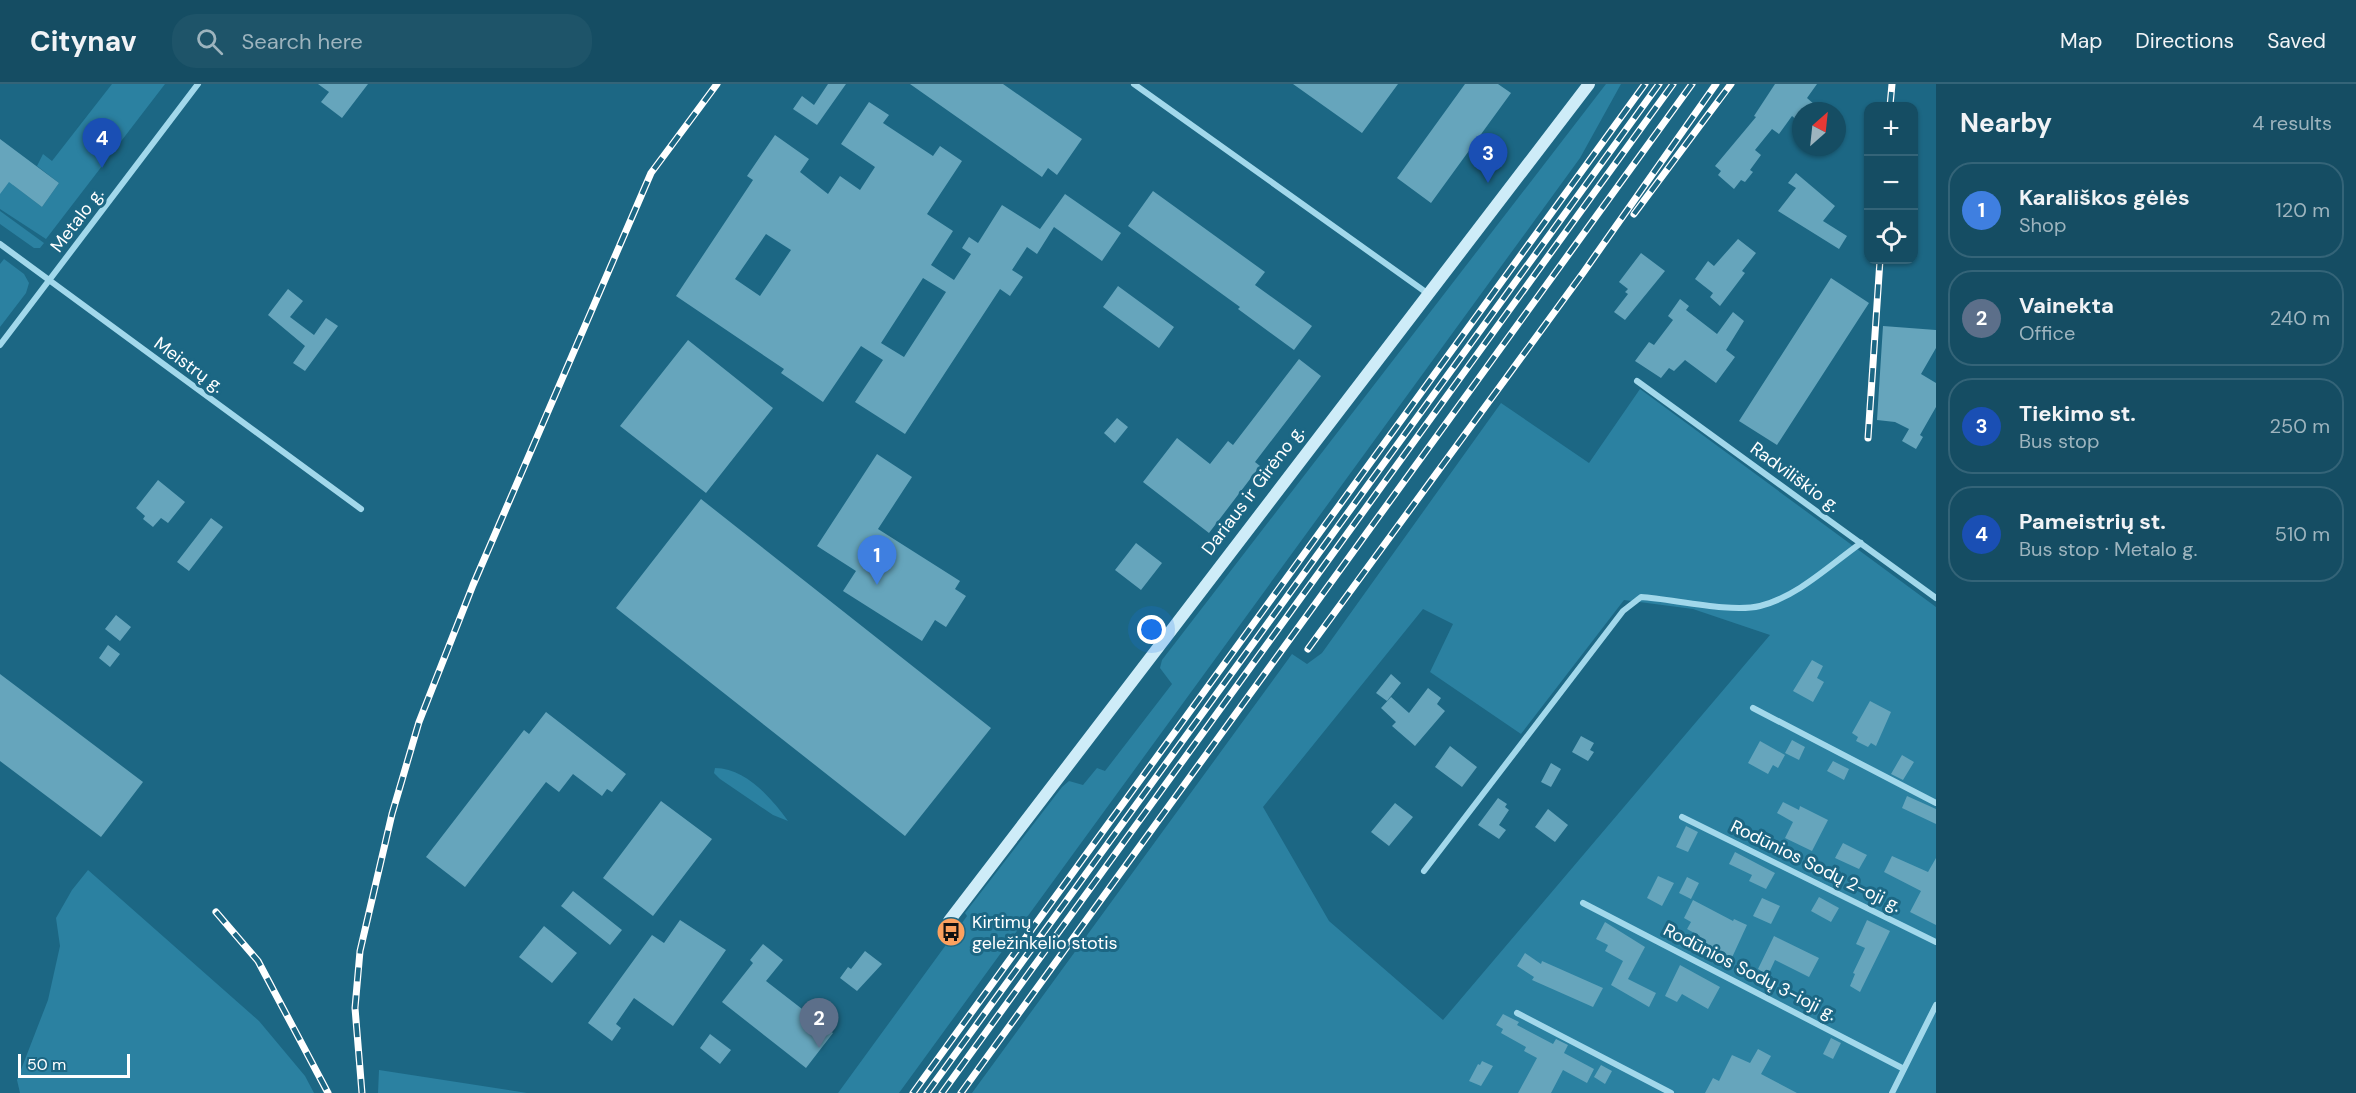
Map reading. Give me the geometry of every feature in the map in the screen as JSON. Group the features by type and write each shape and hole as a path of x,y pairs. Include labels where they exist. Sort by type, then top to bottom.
{"street":[{"name":"Metalo g.","path":"0,345 198,84"},
{"path":"1134,84 1427,293"},
{"name":"Dariaus ir Girėno g.","path":"949,921 1589,84"},
{"name":"Meistrų g.","path":"0,244 361,509"},
{"name":"Radviliškio g.","path":"1637,381 1936,598"},
{"path":"1424,871 1623,611 1641,597 1724,607 1759,606 1805,584 1861,543"},
{"path":"1753,708 1936,803"},
{"name":"Rodūnios Sodų 2-oji g.","path":"1682,817 1936,942"},
{"name":"Rodūnios Sodų 3-ioji g.","path":"1583,903 1904,1069"},
{"path":"1892,1093 1936,1005"},
{"path":"1517,1013 1671,1093"}],"shaded area":[{"path":"112,84 165,84 46,239 0,209 0,191 10,180 14,183 13,185 42,207 59,183 37,166 43,154 52,161"},
{"path":"1606,84 1621,84 1580,158 899,1093 838,1093 967,916 965,913 1062,787 1069,781 1083,785 1097,768 1105,771 1172,684 1160,668 1162,660"},
{"path":"0,211 44,243 40,248 34,248 0,224"},
{"path":"4,259 24,274 29,283 26,293 0,327 0,264"},
{"path":"1640,389 1936,607 1936,1093 972,1093 1292,654 1307,664 1322,653 1501,403 1589,463","holes":["1624,600 1693,609 1770,635 1443,1020 1329,921 1263,807 1423,609 1453,624 1430,672 1521,734"]},
{"path":"715,768 737,773 757,786 788,821 773,815 720,779 714,773"},
{"path":"88,870 259,1021 305,1076 314,1093 20,1093 17,1080 48,1000 60,946 56,918 72,890"},
{"path":"379,1070 527,1093 378,1093"}],"building":[{"path":"318,84 368,84 342,118 321,102 329,92"},
{"path":"828,84 846,84 817,125 793,109 802,96 814,105"},
{"path":"910,84 1003,84 1082,139 1057,175 1048,168 1042,177"},
{"path":"1293,84 1398,84 1362,133"},
{"path":"1465,84 1498,84 1511,93 1431,203 1397,178"},
{"path":"1775,84 1817,84 1807,98 1812,102 1792,102 1792,116 1779,134 1772,129 1755,150 1761,155 1750,170 1753,172 1745,182 1741,180 1734,189 1718,175 1721,171 1715,166 1756,117 1754,116"},
{"path":"869,102 889,115 883,123 933,156 940,146 962,161 927,214 953,231 931,265 954,280 971,254 962,248 969,237 978,243 1002,205 1040,229 1065,194 1121,233 1102,261 1054,227 1037,254 1027,247 1012,270 1023,277 1010,296 1000,289 905,434 855,402 883,360 861,346 823,402 781,373 784,369 676,296 753,180 747,176 775,135 809,159 800,172 828,194 840,176 860,190 875,167 841,144","holes":["766,234 791,250 760,296 735,279","923,278 946,292 904,357 881,343"]},
{"path":"0,139 59,183 42,207 9,182 0,194"},
{"path":"1796,173 1835,206 1823,221 1847,236 1839,249 1778,211 1796,188 1788,183"},
{"path":"1153,191 1265,272 1255,285 1312,326 1294,350 1238,309 1240,307 1128,226"},
{"path":"1738,239 1756,253 1742,271 1745,273 1720,306 1710,297 1713,293 1695,279 1708,261 1714,266"},
{"path":"1641,253 1665,271 1625,320 1614,312 1628,294 1625,292 1628,289 1619,282"},
{"path":"1831,278 1869,303 1777,445 1739,421"},
{"path":"1118,286 1174,327 1159,348 1103,307"},
{"path":"288,289 303,301 290,317 314,335 326,318 338,326 305,371 293,363 305,346 268,315"},
{"path":"1680,299 1689,306 1686,310 1717,334 1733,312 1744,321 1726,350 1735,357 1716,383 1685,360 1674,371 1669,368 1661,378 1635,361 1649,342 1654,345 1673,320 1668,316"},
{"path":"1883,326 1936,330 1936,348 1921,374 1936,383 1936,407 1920,435 1923,437 1916,449 1902,441 1909,429 1895,422 1877,420"},
{"path":"688,340 773,408 706,493 620,426"},
{"path":"1299,359 1321,376 1255,462 1260,466 1209,533 1143,482 1177,438 1210,464 1228,441 1233,445"},
{"path":"1117,418 1128,427 1115,443 1104,433"},
{"path":"877,454 912,477 878,529 960,581 955,589 966,596 946,627 935,620 922,641 843,591 856,571 817,546"},
{"path":"158,480 185,502 168,523 161,518 153,527 143,519 145,516 136,508"},
{"path":"701,499 991,728 905,836 616,608"},
{"path":"211,518 223,527 189,571 177,562"},
{"path":"1136,543 1162,563 1141,590 1115,570"},
{"path":"116,615 131,627 120,641 105,629"},
{"path":"108,645 120,654 110,667 99,658"},
{"path":"1812,660 1823,666 1817,678 1824,682 1813,702 1793,691"},
{"path":"0,674 143,782 101,837 0,761"},
{"path":"1391,674 1401,683 1387,701 1376,693"},
{"path":"1428,688 1441,698 1437,704 1445,711 1415,746 1392,726 1396,722 1381,708 1391,697 1409,713"},
{"path":"1870,701 1891,712 1876,746 1871,743 1868,747 1856,741 1858,737 1852,733"},
{"path":"546,712 626,774 612,792 607,789 602,796 573,774 559,792 546,782 465,887 426,857 524,730 529,734"},
{"path":"1581,736 1594,743 1590,750 1594,752 1588,761 1572,752"},
{"path":"1792,740 1805,747 1799,760 1785,753"},
{"path":"1760,741 1785,755 1778,768 1773,765 1768,774 1748,763"},
{"path":"1450,746 1477,767 1462,787 1435,767"},
{"path":"1902,755 1914,762 1903,780 1891,774"},
{"path":"1833,761 1849,769 1844,780 1827,771"},
{"path":"1551,763 1561,769 1551,787 1541,782"},
{"path":"1907,796 1936,809 1936,824 1902,808"},
{"path":"1498,798 1507,804 1505,807 1509,810 1499,825 1506,830 1499,839 1478,825"},
{"path":"661,801 712,839 653,916 603,878"},
{"path":"1783,802 1799,810 1800,806 1828,820 1812,851 1785,838 1793,822 1777,813"},
{"path":"1395,803 1413,817 1389,846 1371,832"},
{"path":"1548,809 1568,825 1555,842 1535,827"},
{"path":"1686,826 1698,832 1688,852 1676,847"},
{"path":"1843,843 1867,855 1859,869 1835,858"},
{"path":"1735,852 1775,873 1766,889 1749,881 1752,875 1729,864"},
{"path":"1892,856 1928,872 1936,858 1936,925 1910,912 1921,891 1884,872"},
{"path":"1658,876 1674,883 1662,906 1647,898"},
{"path":"1687,877 1699,883 1691,899 1679,893"},
{"path":"573,891 622,930 610,945 561,906"},
{"path":"1819,897 1839,908 1831,922 1811,911"},
{"path":"1762,898 1780,906 1771,924 1753,916"},
{"path":"1693,900 1733,921 1734,919 1747,925 1729,964 1693,948 1700,936 1687,929 1691,922 1684,918"},
{"path":"680,920 726,950 673,1026 634,998 616,1024 621,1028 612,1041 588,1023 652,935 664,943"},
{"path":"1867,920 1890,931 1860,992 1850,986 1855,974 1853,973 1865,948 1856,944"},
{"path":"1605,922 1645,947 1628,979 1656,993 1649,1007 1611,985 1623,961 1605,951 1608,945 1596,939"},
{"path":"544,926 577,953 552,983 519,957"},
{"path":"1774,936 1819,958 1809,977 1775,960 1768,975 1758,969"},
{"path":"763,944 783,960 766,981 833,1033 806,1068 722,1002 753,963 750,960"},
{"path":"865,951 882,964 857,991 840,978 848,967 851,969"},
{"path":"1525,953 1541,964 1542,961 1603,988 1593,1007 1532,980 1534,977 1517,966"},
{"path":"1680,965 1720,987 1708,1009 1682,994 1677,1002 1665,996"},
{"path":"1503,1014 1519,1022 1517,1025 1553,1044 1556,1039 1568,1045 1564,1053 1594,1069 1587,1083 1563,1070 1551,1093 1518,1093 1537,1058 1524,1051 1526,1047 1501,1033 1503,1029 1496,1025"},
{"path":"710,1034 731,1050 720,1064 700,1048"},
{"path":"1831,1038 1841,1043 1833,1059 1823,1054"},
{"path":"1758,1049 1771,1056 1761,1074 1797,1093 1705,1093 1713,1078 1719,1081 1732,1055 1750,1063"},
{"path":"1482,1061 1493,1066 1481,1086 1469,1081"},
{"path":"1601,1065 1612,1071 1605,1084 1594,1077"}],"railway":[{"path":"362,1093 355,1008 360,951 392,814 419,722 473,585 651,173 717,84"},
{"path":"913,1093 1645,84"},
{"path":"927,1093 1659,84"},
{"path":"942,1093 1673,84"},
{"path":"961,1093 1692,84"},
{"path":"1308,649 1583,273 1716,84"},
{"path":"1634,214 1731,84"},
{"path":"1890,102 1892,84"},
{"path":"1868,438 1880,264"},
{"path":"216,912 258,961 328,1093"}],"place":[{"name":"Pameistrių st.","path":"102,168"},
{"name":"Tiekimo st.","path":"1488,183"},
{"name":"Karališkos gėlės","path":"877,585"},
{"name":"Kirtimų geležinkelio stotis","path":"951,932"},
{"name":"Vainekta","path":"819,1048"}]}
